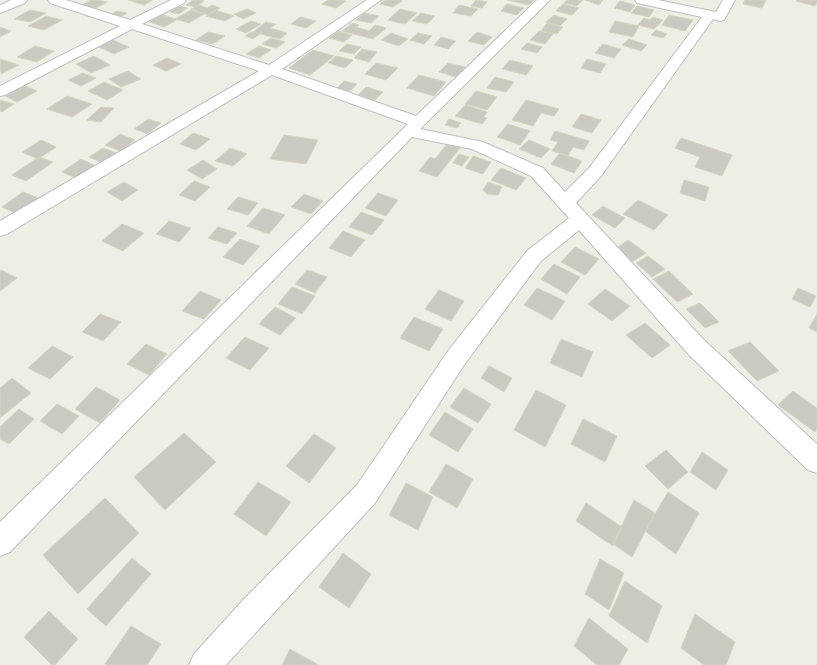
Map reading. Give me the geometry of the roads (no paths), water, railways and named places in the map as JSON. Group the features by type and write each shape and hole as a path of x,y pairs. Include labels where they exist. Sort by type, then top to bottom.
{"street":[{"path":"0,9 21,0"},
{"path":"54,0 271,70 413,127 477,145 537,172 697,348 817,461"},
{"path":"0,92 180,0"},
{"path":"0,229 271,70 375,0"},
{"path":"0,542 413,127 544,0"},
{"path":"641,0 720,17 729,0"},
{"path":"205,665 255,610 366,494 456,358 529,262 573,211 595,172 710,15"}]}
